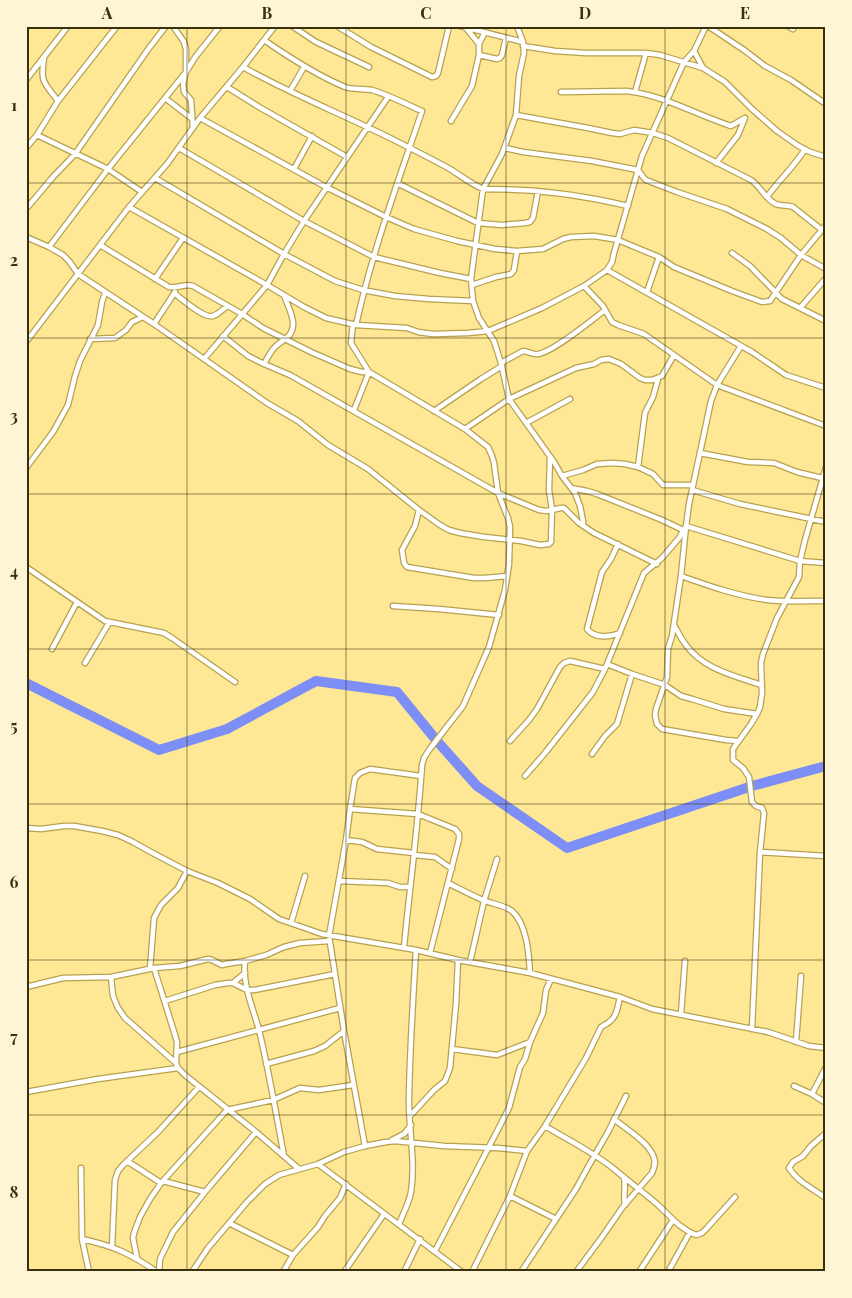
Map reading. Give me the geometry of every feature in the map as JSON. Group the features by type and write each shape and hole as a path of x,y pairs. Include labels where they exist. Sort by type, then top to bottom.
{"street":[{"path":"26,80 68,26"},
{"path":"26,148 37,135 58,100 117,26"},
{"path":"26,209 75,154 166,26"},
{"path":"173,26 186,48 186,72 183,88 191,100 193,128"},
{"path":"49,247 220,26"},
{"path":"26,342 129,207 155,178 200,118 275,26"},
{"path":"292,26 316,42 368,68"},
{"path":"337,26 371,47 432,76 436,76 438,73 449,26"},
{"path":"518,26 524,53 519,76 516,116 505,148 484,189 471,279 473,301 480,318 494,341 502,365 509,400 574,493 580,506 583,525"},
{"path":"129,207 315,314 354,325 398,327 433,334 468,334 488,331 542,308 584,286 607,270 612,262 642,156 684,62 694,51 707,26 765,66 791,80 826,104"},
{"path":"463,27 555,51 646,53 660,55 703,68 725,82 777,131 805,149 826,157"},
{"path":"463,27 479,44"},
{"path":"451,120 472,86 479,55 479,44 485,32"},
{"path":"479,55 500,58 506,38"},
{"path":"264,40 319,75 348,88 371,90 422,112 363,290 354,325 352,343 369,372 465,429 488,448 494,463 498,494 510,528 508,576 490,647 463,706 424,758 422,765 404,947"},
{"path":"694,51 703,68"},
{"path":"635,92 646,53"},
{"path":"44,57 41,73 42,79 58,100"},
{"path":"290,91 304,66"},
{"path":"243,67 263,79 326,109 367,126 484,189 538,191 588,197 628,206"},
{"path":"227,86 259,107 347,157"},
{"path":"561,92 635,92 731,126 745,118"},
{"path":"204,359 267,285 304,221 388,97"},
{"path":"165,98 191,118"},
{"path":"716,163 738,135 745,118 752,109"},
{"path":"516,116 612,133 620,134 634,130 668,138 751,180 776,205 790,205 822,230"},
{"path":"200,118 326,187 386,217 422,231 457,241 495,249 517,251 543,250 563,239 571,237 594,236 618,240 659,256 674,267 754,300 770,301 802,255 826,225"},
{"path":"37,135 108,170 142,192"},
{"path":"294,169 312,136"},
{"path":"179,148 304,221 374,256 471,279"},
{"path":"505,148 638,170 646,180 727,209 767,229 802,255 826,269"},
{"path":"767,197 805,149"},
{"path":"155,178 284,254 335,281 363,290 403,297 473,301"},
{"path":"398,183 478,223 502,225 530,222 533,218 538,191"},
{"path":"26,237 49,247 69,261 78,274 154,324 266,403 298,421 328,445 368,469 419,510 449,530 540,545 549,544 551,542 552,510 549,490 550,458"},
{"path":"155,279 183,238"},
{"path":"100,245 169,287 174,288 188,284 193,286 286,340 350,369 369,372"},
{"path":"472,285 496,276 512,274 517,251"},
{"path":"732,253 750,266 782,299 826,321"},
{"path":"647,292 659,256"},
{"path":"607,270 741,346 786,375 826,388"},
{"path":"800,308 826,278"},
{"path":"584,286 605,310 612,322 644,334 717,385 826,426"},
{"path":"154,324 179,287"},
{"path":"26,468 52,432 68,405 80,361 98,326 105,293"},
{"path":"174,293 208,316 215,315 227,306"},
{"path":"264,364 273,349 286,340 291,330 293,322 284,295"},
{"path":"132,322 133,310"},
{"path":"434,411 523,351 532,354 543,353 567,339 605,310"},
{"path":"90,339 115,338 126,330 132,322 143,317"},
{"path":"26,334 36,330"},
{"path":"223,336 248,356 290,375 354,410 498,494 539,510 547,511 564,508 594,533 657,564"},
{"path":"738,741 662,728 656,720 656,709 665,685 668,649 674,625 681,576 685,528 711,401 717,385 741,346"},
{"path":"465,429 509,400 576,368 594,364 604,359 613,360 645,380 658,379 666,371 674,355"},
{"path":"354,410 369,372"},
{"path":"638,467 646,413 658,379"},
{"path":"526,424 570,399"},
{"path":"700,453 748,462 774,463 797,472 824,479"},
{"path":"562,476 603,463 625,464 638,467 653,474 663,485 692,487 740,504 826,522"},
{"path":"752,1029 760,852 764,816 762,808 752,802 749,777 743,768 733,760 733,750 757,714 761,702 761,662 763,654 789,593 799,577 800,561 810,519 824,479 826,467"},
{"path":"571,488 598,494 685,528 800,561 826,563"},
{"path":"419,510 415,526 402,550 407,567 474,578 508,576"},
{"path":"525,776 546,753 594,692 644,574 649,568 657,564 685,528"},
{"path":"618,544 602,572 588,629 590,632 600,636 612,636 620,632"},
{"path":"26,567 109,623 164,633 235,682"},
{"path":"681,576 751,597 786,601 826,601"},
{"path":"52,649 77,602"},
{"path":"393,606 499,615"},
{"path":"86,663 109,623"},
{"path":"674,625 687,646 701,660 716,668 762,685"},
{"path":"510,741 537,709 560,667 570,661 606,667 632,674 665,685 682,696 710,705 757,714"},
{"path":"592,754 605,736 617,724 632,674"},
{"path":"726,740 733,750"},
{"path":"365,1146 329,938 355,778 360,773 370,770 421,776"},
{"path":"350,809 418,814 458,831 459,839 430,953"},
{"path":"26,828 41,830 74,826 102,830 118,835 188,871 250,899 280,919 329,938 404,947 458,960 530,973 620,997 652,1009 768,1032 809,1046 826,1048"},
{"path":"346,840 362,842 377,850 435,857 452,869"},
{"path":"760,852 826,856"},
{"path":"470,962 484,901 497,859"},
{"path":"177,1065 175,1034 152,968 154,918 161,905 178,888 188,871"},
{"path":"291,923 305,876"},
{"path":"339,880 388,883 400,887 410,887"},
{"path":"448,883 484,901 510,910 517,918 528,946 530,973"},
{"path":"26,987 63,978 111,977 152,968 180,966 208,959 222,965 266,955 284,947 329,938"},
{"path":"399,1224 411,1193 412,1178 409,1099 410,1030 416,950"},
{"path":"410,1116 445,1081 450,1068 458,960"},
{"path":"245,961 247,990 259,1030 284,1156"},
{"path":"681,1014 685,961"},
{"path":"165,1001 216,985 233,983 245,973"},
{"path":"233,983 247,990 260,989 335,974"},
{"path":"796,1042 802,976"},
{"path":"111,977 113,996 125,1018 199,1087 299,1169"},
{"path":"435,1251 512,1101 516,1077 543,1013 546,990 551,979"},
{"path":"472,1272 510,1196 527,1151 545,1126 586,1058 602,1027 613,1018 620,997"},
{"path":"177,1052 340,1008"},
{"path":"266,1064 314,1051 325,1046 344,1031"},
{"path":"452,1048 497,1055 530,1042"},
{"path":"26,1092 177,1065"},
{"path":"812,1094 826,1067"},
{"path":"137,1258 133,1238 134,1233 150,1199 162,1182 227,1110 273,1100 300,1088 319,1090 353,1085"},
{"path":"794,1086 826,1103"},
{"path":"112,1247 115,1180 118,1170 158,1132 199,1087"},
{"path":"521,1272 576,1190 626,1096"},
{"path":"576,1272 625,1205 652,1173 655,1162 649,1147 614,1119"},
{"path":"192,1272 203,1254 265,1184 279,1175 318,1164 337,1154 398,1138 404,1134 411,1124"},
{"path":"545,1126 613,1168 673,1220 696,1235 702,1233 735,1197"},
{"path":"82,1239 112,1247 137,1258 158,1272 160,1259 173,1232 256,1132"},
{"path":"825,1197 802,1182 789,1168 793,1162 803,1156 826,1133"},
{"path":"386,1142 527,1151"},
{"path":"127,1161 162,1182 205,1192"},
{"path":"318,1164 462,1272"},
{"path":"81,1168 82,1239 89,1272"},
{"path":"624,1178 625,1205"},
{"path":"283,1272 294,1255 340,1198 346,1184"},
{"path":"510,1196 556,1219"},
{"path":"344,1272 384,1214"},
{"path":"639,1272 673,1220"},
{"path":"229,1223 294,1255"},
{"path":"668,1272 690,1232"},
{"path":"404,1272 420,1239"}],"waterway":[{"path":"26,683 159,750 227,729 316,681 397,692 477,786 567,848 752,786 826,766"}]}
